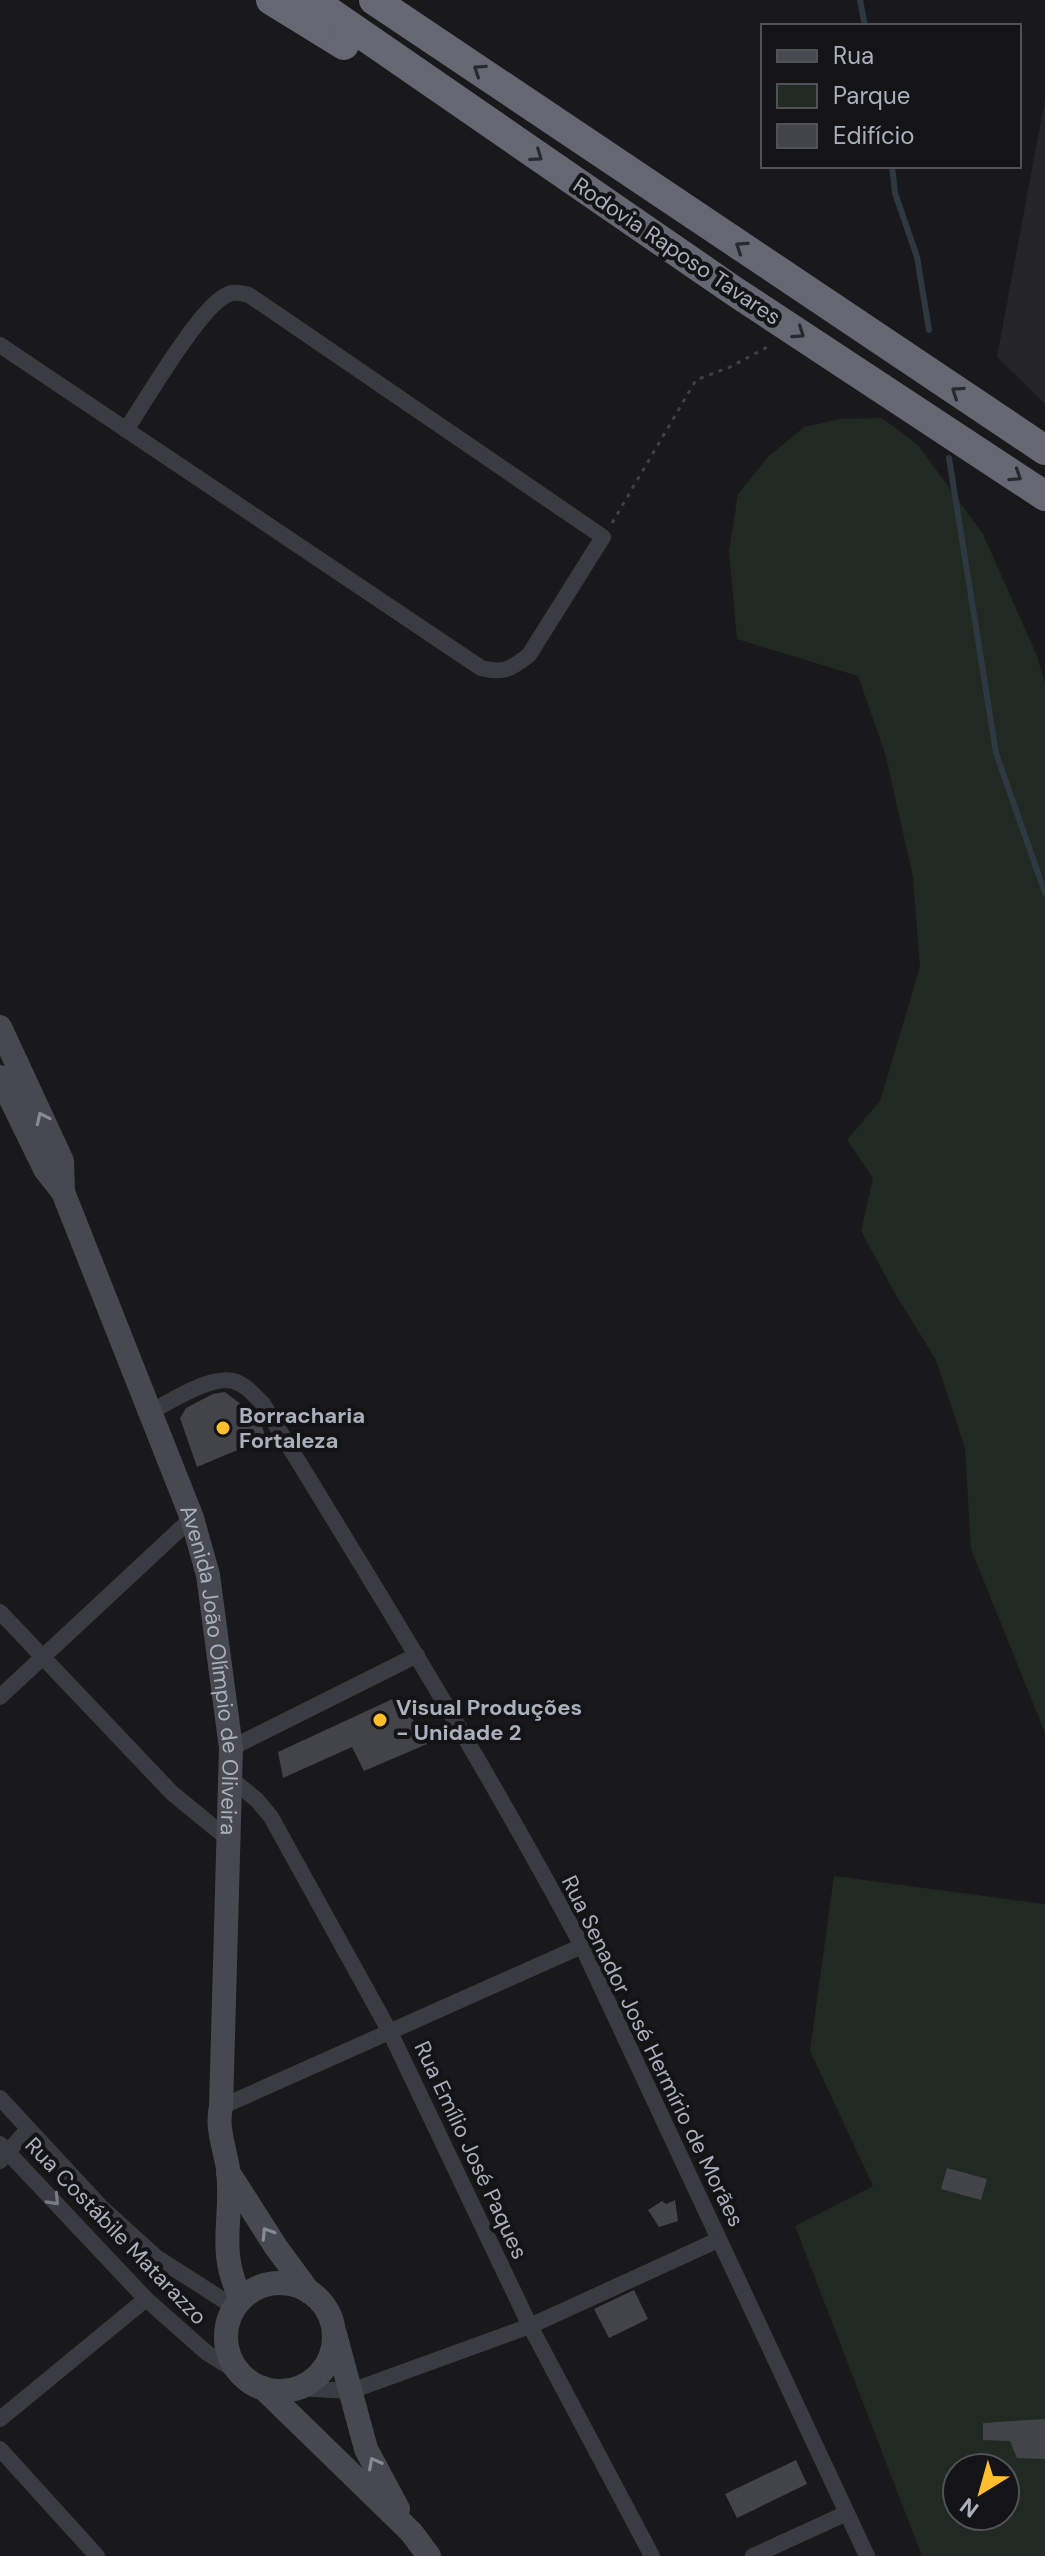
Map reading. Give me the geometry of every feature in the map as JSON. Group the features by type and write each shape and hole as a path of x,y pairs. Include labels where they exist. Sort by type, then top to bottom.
{"highway":[{"path":"271,0 374,63 504,133"},
{"name":"Rodovia Raposo Tavares","path":"312,0 810,341 1045,496"},
{"name":"Rodovia Raposo Tavares","path":"374,0 1045,450"}],"main road":[{"name":"Avenida João Olímpio de Oliveira","path":"0,1027 62,1161 63,1192"},
{"name":"Avenida João Olímpio de Oliveira","path":"0,1077 45,1169 63,1192 192,1518 208,1575 231,1748 219,2116 228,2172 226,2257 238,2303"},
{"name":"Avenida João Olímpio de Oliveira","path":"228,2172 309,2292"},
{"path":"411,2532 263,2388 241,2374 232,2362 227,2348 226,2327 238,2303 256,2288 273,2283 292,2284 309,2292 328,2313 366,2449 411,2532 429,2556"},
{"path":"263,2388 281,2391 297,2388 315,2378 327,2363 333,2345 333,2327"}],"street":[{"path":"0,345 126,430 481,668 499,672 515,667 529,655 603,537 249,295 237,292 213,304 196,324 126,430"},
{"name":"Rua Senador José Hermírio de Morães","path":"150,1412 212,1381 232,1380 247,1388 263,1404 417,1655 541,1868 582,1946 867,2556"},
{"path":"0,1697 192,1518"},
{"path":"0,1612 172,1793 227,1838"},
{"path":"231,1748 417,1655"},
{"name":"Rua Emílio José Paques","path":"230,1778 257,1800 271,1817 390,2032 530,2326 652,2556"},
{"path":"221,2107 582,1946"},
{"name":"Rua Costábile Matarazzo","path":"0,2098 101,2207 156,2257 238,2303"},
{"path":"2,2152 28,2129"},
{"name":"Rua Costábile Matarazzo","path":"2,2152 146,2299 207,2353 241,2374"},
{"path":"297,2388 351,2391 530,2326 718,2240"},
{"path":"0,2419 146,2299"},
{"path":"0,2449 97,2556"},
{"path":"753,2556 847,2513"}],"path":[{"path":"603,537 696,380 730,367 779,341 810,341"}],"shaded area":[{"path":"1045,99 1045,404 997,357"}],"green space":[{"path":"882,418 918,445 983,534 1037,656 1045,683 1045,1733 971,1549 965,1448 936,1360 861,1231 873,1178 847,1140 880,1101 920,967 913,877 885,753 858,676 737,639 729,551 738,494 768,457 804,427 839,419"},
{"path":"834,1876 1045,1904 1045,2556 922,2556 795,2226 873,2186 810,2051"}],"building":[{"name":"Borracharia Fortaleza","path":"225,1392 259,1418 266,1438 197,1467 180,1418 186,1408 213,1394"},
{"name":"Visual Produções - Unidade 2","path":"399,1696 427,1744 364,1771 352,1747 283,1778 278,1752"},
{"path":"947,2168 987,2179 981,2200 941,2189"},
{"path":"675,2200 678,2221 659,2227 648,2210 662,2201 666,2204"},
{"path":"634,2290 648,2319 609,2338 594,2309"},
{"path":"1045,2419 1045,2459 1021,2458 1021,2452 1015,2452 1010,2441 983,2440 983,2423"},
{"path":"796,2460 807,2484 737,2518 725,2494"}],"waterway":[{"path":"860,0 865,24"},
{"path":"892,168 895,193 917,257 929,330"},
{"path":"949,458 996,753 1045,893"}],"place":[{"name":"Borracharia Fortaleza","path":"223,1428"},
{"name":"Visual Produções - Unidade 2","path":"380,1720"}]}
